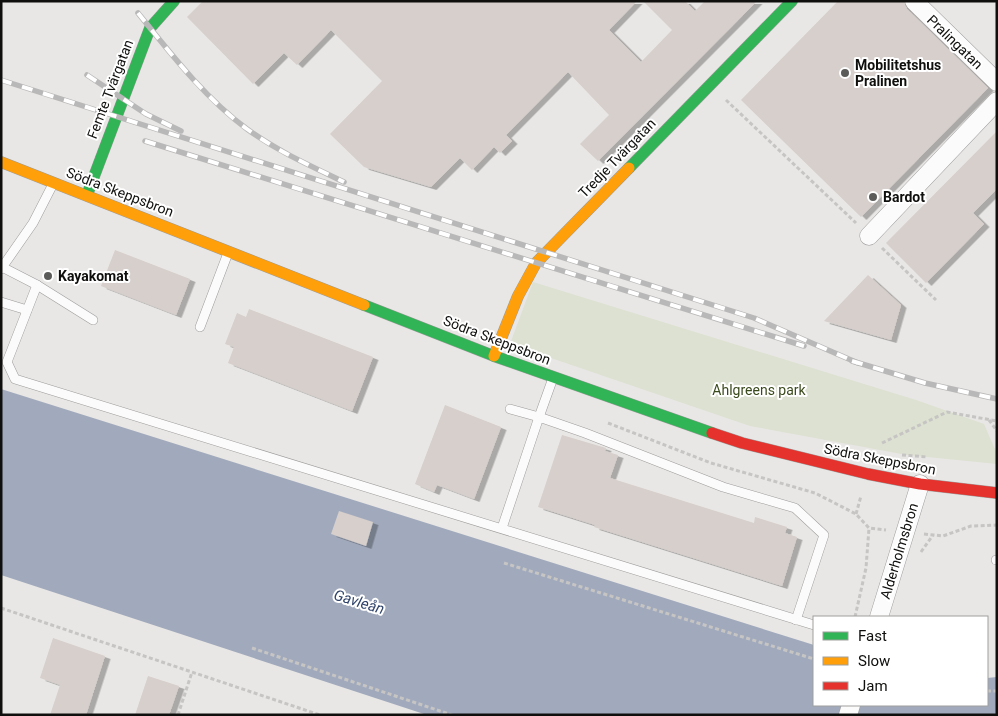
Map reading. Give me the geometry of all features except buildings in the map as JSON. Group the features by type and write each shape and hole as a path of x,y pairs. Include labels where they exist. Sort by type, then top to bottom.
{"street":[{"name":"Femte Tvärgatan","path":"87,195 150,28 174,1"},
{"name":"Tredje Tvärgatan","path":"494,356 518,296 536,263 792,1"},
{"name":"Pralingatan","path":"914,1 997,82"},
{"path":"869,236 997,101"},
{"name":"Södra Skeppsbron","path":"1,162 494,356 742,443 868,474 920,484 997,493"},
{"name":"Alderholmsbron","path":"878,616 920,484"}],"lane":[{"path":"53,182 33,223 2,268 38,285 93,320"},
{"path":"200,327 228,251"},
{"path":"38,285 7,362 15,379 813,625"},
{"path":"1,302 27,310"},
{"path":"502,528 553,377"},
{"path":"510,409 585,433 723,487 795,508 824,534 796,620"}],"path":[{"path":"710,84 936,300"},
{"path":"882,444 947,412 997,421"},
{"path":"988,419 997,431"},
{"path":"815,493 856,514 869,528 943,536 971,526 997,525"},
{"path":"855,616 866,568 869,528"},
{"path":"504,563 813,659"},
{"path":"1,608 320,715"},
{"path":"252,648 452,715"},
{"path":"178,715 192,672"}],"green space":[{"name":"Ahlgreens park","path":"533,282 916,400 984,424 997,454 997,464 907,455 750,426 510,344"}],"water":[{"name":"Gavleån","path":"1,389 813,645 813,706 988,706 988,678 997,677 997,715 427,715 1,575"}],"railway":[{"path":"138,13 189,75 232,117 247,129 294,158 344,182"},
{"path":"87,75 146,114 181,131"},
{"path":"1,80 754,318 858,363"},
{"path":"145,141 804,346"},
{"path":"852,361 925,383 997,399"}],"traffic: fast":[{"path":"87,195 150,28 174,1"},
{"path":"629,168 792,1"},
{"path":"364,305 494,356 712,433"}],"traffic: slow":[{"path":"1,162 364,305"},
{"path":"494,356 518,296 536,263 629,168"}],"traffic: jam":[{"path":"712,433 742,443 868,474 920,484 997,493"}],"place":[{"name":"Mobilitetshus Pralinen","path":"845,73"},
{"name":"Bardot","path":"873,197"},
{"name":"Kayakomat","path":"48,276"}]}
